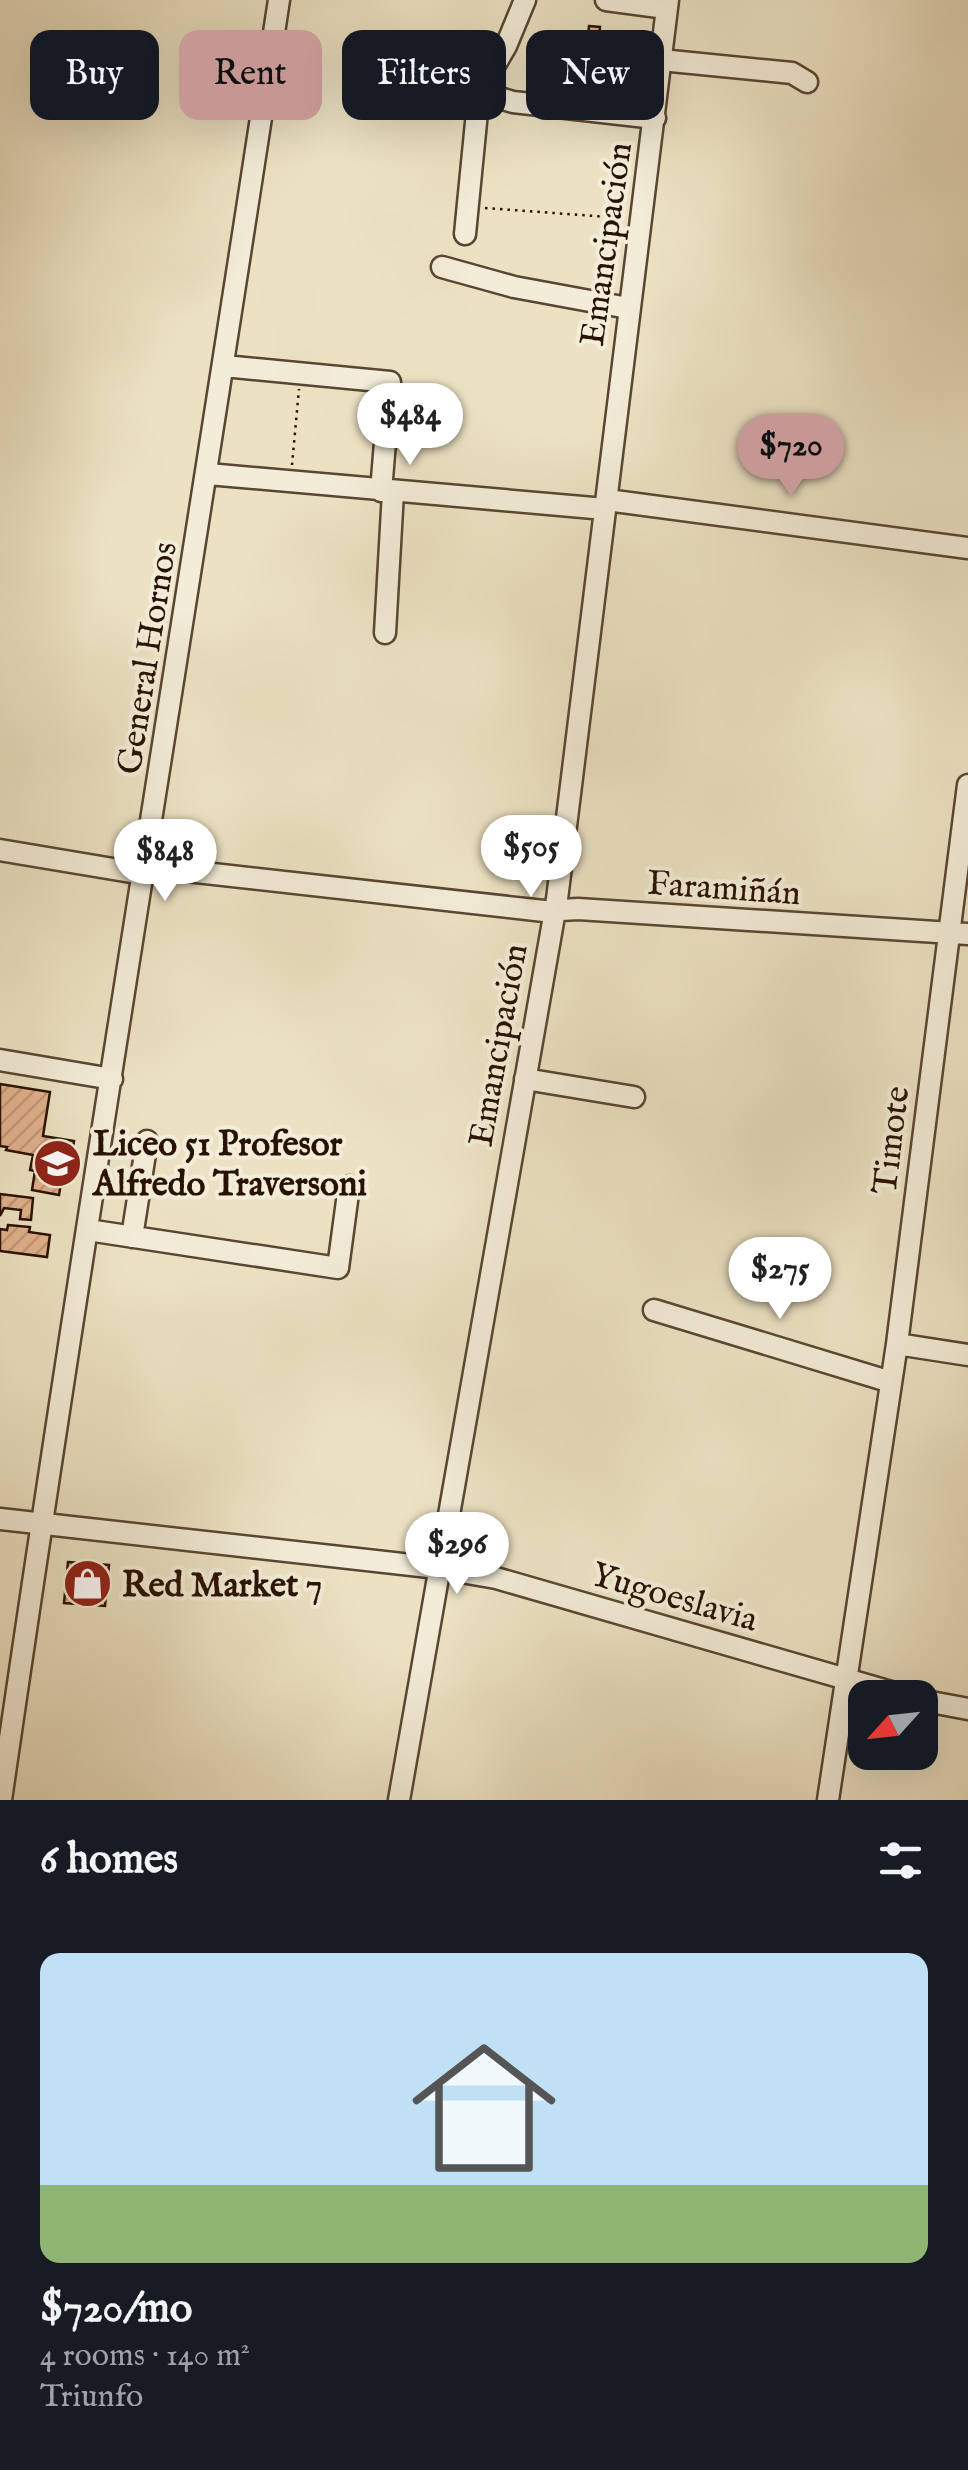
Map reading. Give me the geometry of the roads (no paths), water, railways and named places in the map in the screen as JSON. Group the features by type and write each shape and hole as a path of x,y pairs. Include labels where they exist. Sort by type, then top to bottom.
{"street":[{"name":"General Hornos","path":"1,1800 279,0"},
{"path":"506,46 525,0"},
{"path":"606,0 667,4"},
{"name":"Emancipación","path":"664,32 667,4"},
{"path":"664,60 792,73 807,82"},
{"path":"465,234 477,120"},
{"name":"Emancipación","path":"400,1800 554,910 655,120"},
{"path":"442,267 514,287 628,308"},
{"path":"224,366 390,382 385,633"},
{"path":"208,474 387,491 606,505 968,548"},
{"name":"Timote","path":"828,1800 958,932 968,785"},
{"name":"Faramiñán","path":"0,850 131,872 160,868 554,910 958,932"},
{"path":"0,1060 112,1079"},
{"path":"524,1079 634,1097"},
{"path":"132,1237 147,1141"},
{"path":"88,1230 338,1268 350,1186"},
{"path":"654,1310 892,1382"},
{"path":"897,1344 968,1355"},
{"name":"Yugoeslavia","path":"0,1518 496,1578 850,1680"},
{"path":"938,1704 968,1710"}],"place":[{"name":"Liceo 51 Profesor Alfredo Traversoni","path":"58,1163"},
{"name":"Red Market 7","path":"87,1584"}]}
